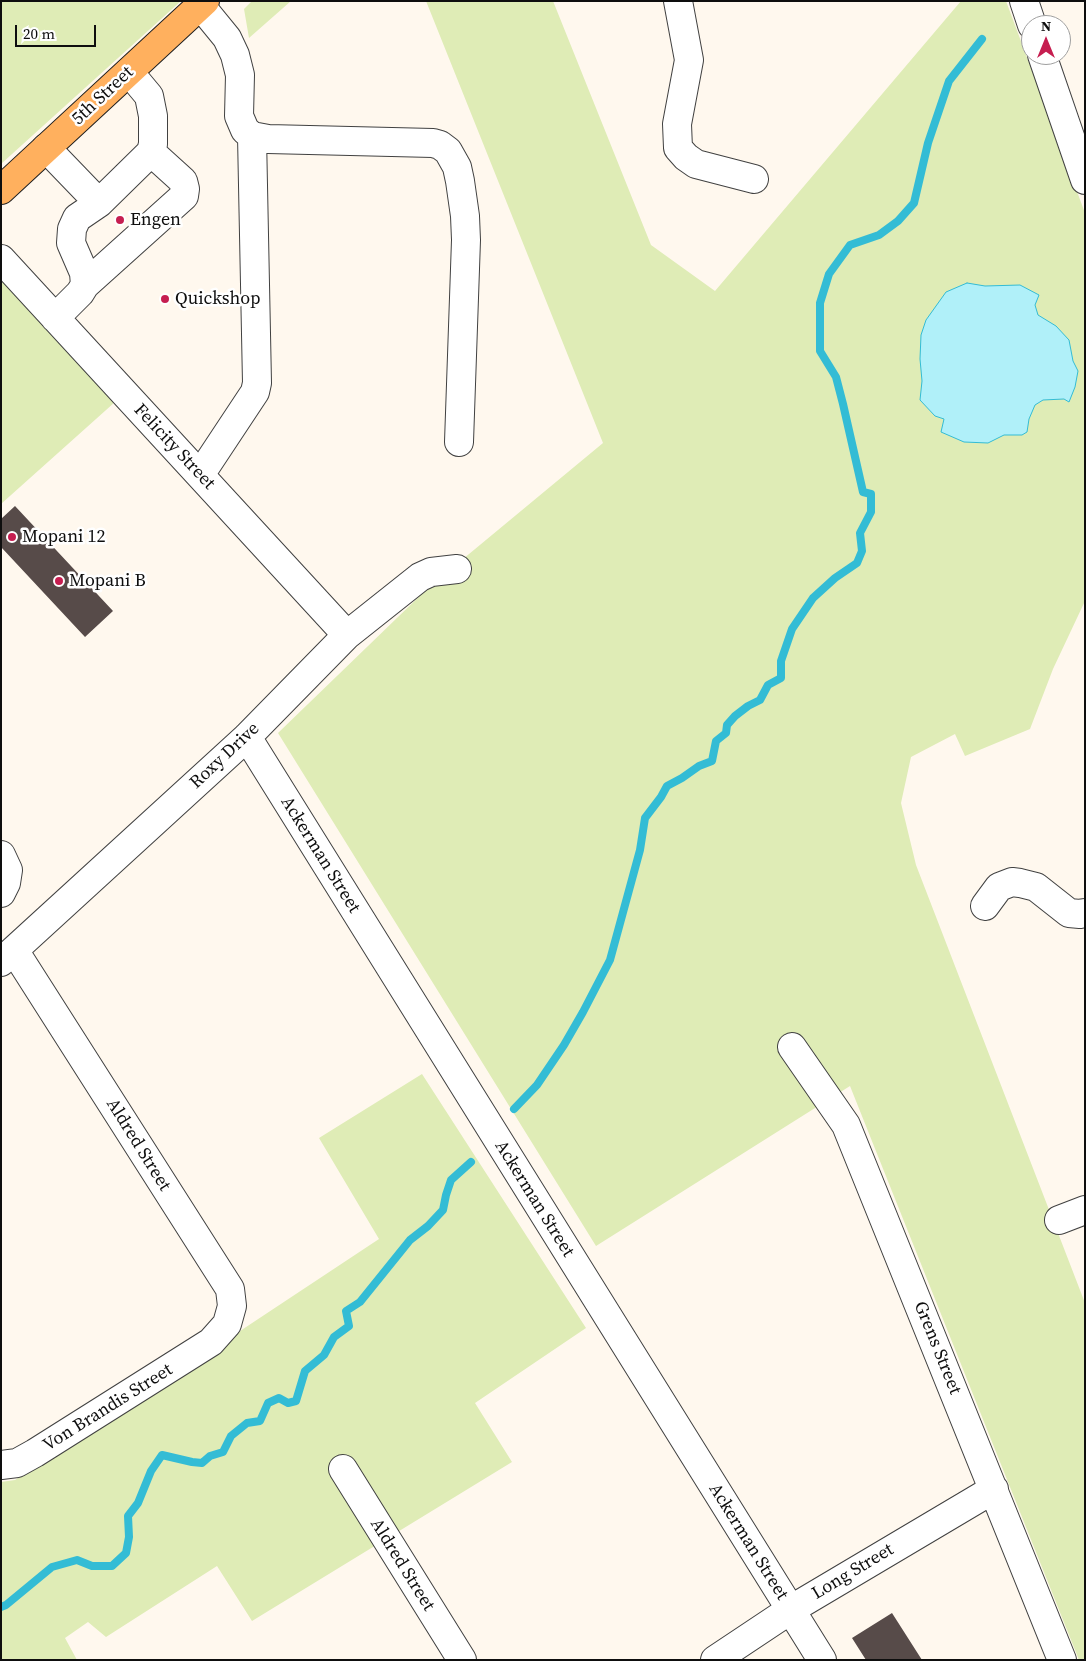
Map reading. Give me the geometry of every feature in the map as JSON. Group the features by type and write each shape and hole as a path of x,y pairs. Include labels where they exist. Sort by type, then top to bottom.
{"main road":[{"name":"5th Street","path":"1,190 203,3"}],"street":[{"path":"678,1 689,60 677,124 678,148 696,164 754,179"},
{"path":"1024,1 1029,15"},
{"path":"203,3 227,38 235,55 240,75 239,116 245,130 252,136 433,144 440,145 448,151 457,167 460,181 466,240 459,442"},
{"path":"1045,65 1085,180"},
{"path":"86,285 84,273 71,243 72,229 76,218 99,203 151,152 153,144 153,116 149,96 129,72"},
{"path":"200,475 250,402 257,383 252,136"},
{"path":"46,148 99,203"},
{"path":"56,318 86,285 184,196 184,181 151,152"},
{"name":"Felicity Street","path":"1,259 347,635"},
{"name":"Roxy Drive","path":"8,956 247,737 347,635 420,577 431,572 457,569"},
{"name":"Ackerman Street","path":"247,737 822,1660"},
{"path":"1,856 8,870 6,883 1,893"},
{"path":"985,906 999,887 1012,882 1036,886 1069,912 1085,913"},
{"name":"Aldred Street","path":"8,956 230,1290 232,1306 227,1324 211,1342"},
{"name":"Grens Street","path":"792,1047 846,1125 1062,1660"},
{"path":"1059,1220 1085,1210"},
{"name":"Von Brandis Street","path":"1,1465 17,1463 35,1453 211,1342"},
{"name":"Aldred Street","path":"343,1469 462,1660"},
{"name":"Long Street","path":"715,1660 790,1610 994,1489"}],"green space":[{"path":"1,1 181,1 1,164"},
{"path":"252,1 291,1 249,38 244,9"},
{"path":"426,1 553,1 651,245 715,291 961,1 1006,1 1021,41 1021,65 1030,65 1085,213 1085,601 1053,669 1030,729 965,756 955,734 911,757 901,803 916,865 1085,1303 1085,1660 1079,1660 850,1086 596,1246 278,733 428,588 603,443"},
{"path":"1,276 115,402 1,504"},
{"path":"422,1074 586,1328 475,1403 512,1462 252,1621 217,1566 106,1637 88,1622 65,1638 77,1660 1,1660 1,1482 15,1480 379,1239 319,1138"}],"water":[{"path":"967,283 985,286 1020,285 1039,295 1035,305 1038,315 1056,326 1069,340 1073,361 1078,371 1075,387 1069,402 1064,399 1043,400 1035,405 1029,419 1027,432 1022,435 1004,435 988,443 964,442 941,432 944,419 935,416 920,400 922,381 920,359 921,335 926,320 946,292"}],"building":[{"name":"Mopani B","path":"15,506 113,611 85,637 1,547 1,519"},
{"path":"892,1613 922,1660 866,1660 852,1638"}],"waterway":[{"path":"514,1109 537,1085 564,1045 610,960 640,850 645,818 667,786 699,766 712,761 716,741 726,733 727,725 748,706 760,700 768,685 781,678 781,661 792,629 813,598 835,578 857,563 862,551 860,533 871,512 871,494 863,492 836,377 820,351 820,303 829,274 850,245 879,235 898,221 914,203 928,143 949,81 982,39"},
{"path":"1,1607 6,1605 52,1567 77,1560 92,1566 112,1566 126,1553 129,1537 128,1516 138,1503 151,1471 162,1455 202,1463 210,1456 223,1452 231,1436 247,1423 260,1421 268,1403 279,1398 288,1403 296,1401 305,1371 324,1355 334,1337 349,1326 346,1311 360,1302 410,1240 428,1226 443,1210 451,1180 471,1162"}],"place":[{"name":"Engen","path":"120,220"},
{"name":"Quickshop","path":"165,299"},
{"name":"Mopani 12","path":"12,537"},
{"name":"Mopani B","path":"59,581"}]}
